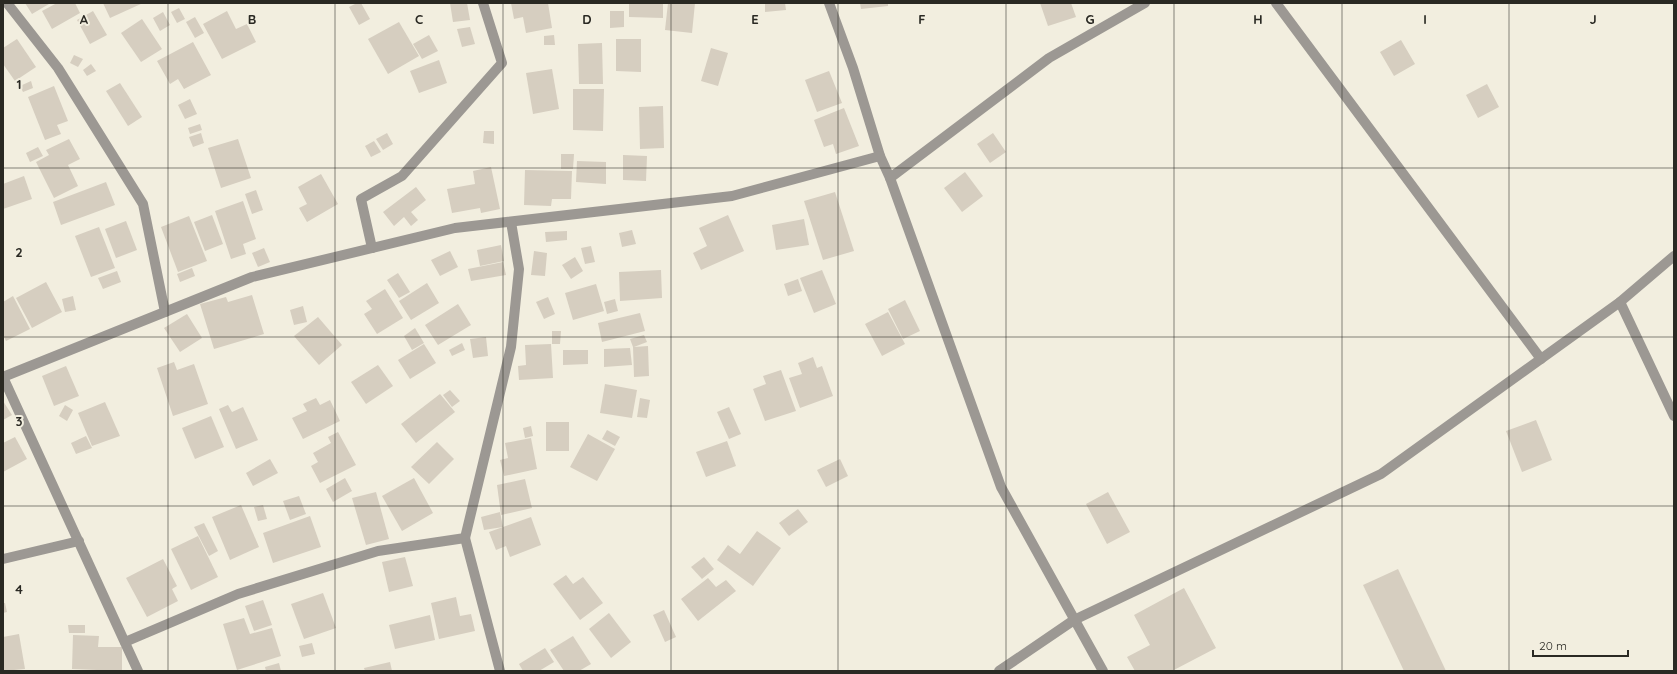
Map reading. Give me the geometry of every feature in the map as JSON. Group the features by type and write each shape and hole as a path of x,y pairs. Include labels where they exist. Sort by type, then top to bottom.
{"street":[{"path":"7,3 58,68 143,204 165,312"},
{"path":"372,248 361,199 402,176 502,64 483,3"},
{"path":"829,3 853,68 880,156 890,178 1001,486 1103,671"},
{"path":"890,178 1049,58 1145,3"},
{"path":"1276,3 1541,359"},
{"path":"138,671 3,377 252,277 454,228 732,196 880,156"},
{"path":"500,671 465,538 511,347 519,269 511,222"},
{"path":"999,671 1074,620 1381,474 1620,302 1674,256"},
{"path":"1620,302 1674,416"},
{"path":"125,642 238,594 378,552 465,538"},
{"path":"3,559 79,541"}],"building":[{"path":"25,3 49,3 49,4 32,14"},
{"path":"57,3 75,3 80,13 52,29 42,11"},
{"path":"103,3 143,3 110,18"},
{"path":"357,3 361,3 370,19 359,25 349,7"},
{"path":"450,3 467,3 470,20 453,22"},
{"path":"511,3 548,3 552,28 526,33 523,17 514,19"},
{"path":"629,3 663,3 663,18 629,17"},
{"path":"668,3 695,3 692,33 665,30"},
{"path":"765,3 785,3 786,10 765,12"},
{"path":"860,3 888,3 888,6 861,9"},
{"path":"1040,3 1071,3 1076,17 1048,26"},
{"path":"179,8 185,19 177,23 171,12"},
{"path":"93,11 107,35 90,44 77,20"},
{"path":"227,11 236,29 247,24 256,42 222,59 203,24"},
{"path":"610,11 624,11 624,27 610,28"},
{"path":"163,12 170,25 160,31 153,18"},
{"path":"195,17 204,33 195,38 186,22"},
{"path":"142,19 162,49 141,62 121,33"},
{"path":"399,22 419,56 388,74 368,39"},
{"path":"470,27 475,44 462,47 457,29"},
{"path":"429,35 438,51 422,59 413,44"},
{"path":"554,35 555,45 544,45 544,36"},
{"path":"17,39 36,67 15,81 3,64 3,48"},
{"path":"616,39 641,39 641,72 616,71"},
{"path":"1401,40 1415,64 1394,76 1380,52"},
{"path":"193,42 211,75 184,89 178,79 170,84 157,61"},
{"path":"602,43 603,84 579,84 578,44"},
{"path":"711,48 728,53 718,86 701,81"},
{"path":"74,55 83,59 78,67 70,63"},
{"path":"439,60 447,83 419,93 410,71"},
{"path":"91,64 96,71 87,76 83,70"},
{"path":"552,69 559,109 533,114 526,73"},
{"path":"829,71 842,103 817,112 805,80"},
{"path":"31,81 33,88 23,92 20,86"},
{"path":"120,83 142,117 128,126 106,91"},
{"path":"1487,84 1499,107 1478,118 1466,95"},
{"path":"54,86 68,121 57,125 61,134 45,140 28,97"},
{"path":"573,89 604,89 603,131 573,130"},
{"path":"190,99 197,114 185,119 178,105"},
{"path":"663,106 664,148 640,149 639,107"},
{"path":"844,108 859,146 836,154 833,144 824,147 814,120"},
{"path":"200,124 202,130 190,134 188,128"},
{"path":"484,131 494,131 494,144 483,143"},
{"path":"201,133 204,143 193,147 189,137"},
{"path":"387,133 393,144 383,150 376,139"},
{"path":"993,133 1006,152 990,163 977,144"},
{"path":"69,139 80,159 68,165 78,186 54,198 36,162 49,155 46,150"},
{"path":"238,139 251,178 221,188 208,148"},
{"path":"374,141 381,152 371,157 365,146"},
{"path":"38,147 43,156 30,162 26,153"},
{"path":"561,154 574,154 573,169 561,169"},
{"path":"623,155 647,156 646,181 623,180"},
{"path":"577,161 606,162 606,184 576,182"},
{"path":"491,167 500,209 481,213 480,208 452,213 447,189 475,184 473,171"},
{"path":"525,170 572,171 571,199 552,199 551,206 524,205"},
{"path":"965,172 983,196 962,212 944,188"},
{"path":"321,174 338,204 307,222 299,208 307,204 298,187"},
{"path":"24,176 32,199 3,209 3,184"},
{"path":"106,182 115,205 61,225 53,202"},
{"path":"416,187 426,200 411,212 418,220 411,226 404,217 394,226 383,212"},
{"path":"256,190 263,210 252,214 245,194"},
{"path":"835,192 854,251 823,260 804,201"},
{"path":"243,201 256,239 243,244 246,254 231,259 215,211"},
{"path":"212,215 223,244 205,251 194,222"},
{"path":"728,215 744,251 701,270 693,253 707,246 699,228"},
{"path":"189,216 207,261 178,272 161,227"},
{"path":"804,219 809,245 776,250 772,225"},
{"path":"126,221 137,250 116,258 105,229"},
{"path":"99,227 115,268 91,277 75,236"},
{"path":"632,230 636,244 622,247 619,233"},
{"path":"567,231 567,240 546,242 545,232"},
{"path":"501,245 504,261 480,266 477,250"},
{"path":"591,246 595,262 585,264 581,248"},
{"path":"264,248 270,262 258,267 252,253"},
{"path":"450,251 458,267 440,276 431,260"},
{"path":"534,251 547,253 545,276 531,275"},
{"path":"575,257 583,271 571,279 562,265"},
{"path":"503,262 506,275 471,281 468,269"},
{"path":"192,268 195,276 180,282 177,274"},
{"path":"661,270 662,298 620,301 619,272"},
{"path":"822,270 836,304 814,313 800,278"},
{"path":"117,271 121,282 103,289 98,278"},
{"path":"398,273 410,292 399,298 387,280"},
{"path":"798,279 802,291 788,296 784,284"},
{"path":"46,282 62,312 32,328 16,298"},
{"path":"427,283 439,303 411,320 399,301"},
{"path":"596,284 604,311 573,320 565,293"},
{"path":"385,289 403,318 377,334 364,314 372,309 366,301"},
{"path":"252,295 264,334 214,349 200,304 226,297 228,302"},
{"path":"13,296 30,329 6,341 3,335 3,302"},
{"path":"73,296 76,310 65,312 62,299"},
{"path":"548,297 555,314 544,319 536,302"},
{"path":"615,299 618,311 607,314 604,302"},
{"path":"905,300 920,331 903,339 888,309"},
{"path":"458,304 471,325 438,345 425,325"},
{"path":"303,306 307,322 294,325 290,310"},
{"path":"888,312 905,344 882,356 865,324"},
{"path":"640,313 645,331 602,342 598,323"},
{"path":"187,314 202,338 180,352 164,328"},
{"path":"318,317 342,345 319,365 294,336"},
{"path":"415,328 424,343 412,350 404,336"},
{"path":"552,331 561,331 560,344 552,344"},
{"path":"644,335 647,342 634,347 648,346 649,376 634,377 633,347 630,339"},
{"path":"486,337 488,356 473,358 470,339"},
{"path":"462,343 465,350 452,356 449,350"},
{"path":"424,344 436,363 410,379 398,360"},
{"path":"551,344 553,378 519,380 518,366 526,365 525,345"},
{"path":"630,348 632,365 604,367 604,349"},
{"path":"563,350 588,350 588,364 563,365"},
{"path":"813,357 817,368 822,366 833,396 800,408 789,378 802,374 798,363"},
{"path":"174,362 177,370 194,364 208,404 173,416 157,368"},
{"path":"378,365 393,386 366,404 351,382"},
{"path":"66,366 79,396 54,406 42,376"},
{"path":"781,370 796,411 765,421 753,389 766,384 763,376"},
{"path":"605,384 637,390 632,418 600,413"},
{"path":"450,390 460,401 452,407 443,395"},
{"path":"440,394 455,412 416,443 401,424"},
{"path":"316,398 320,405 330,400 340,421 303,439 292,418 307,411 303,404"},
{"path":"640,398 650,400 647,418 637,417"},
{"path":"3,401 12,415 3,420"},
{"path":"105,402 120,436 92,446 78,413"},
{"path":"65,405 73,410 67,421 59,416"},
{"path":"228,405 232,412 243,407 258,440 236,449 219,409"},
{"path":"729,407 741,434 729,439 717,412"},
{"path":"211,416 224,447 195,459 182,428"},
{"path":"1536,420 1552,460 1522,472 1506,431"},
{"path":"546,422 569,422 569,451 546,451"},
{"path":"531,426 533,436 525,438 523,428"},
{"path":"607,430 620,437 615,446 602,439"},
{"path":"338,432 356,465 320,483 311,466 318,462 313,453 331,443 328,437"},
{"path":"588,434 615,449 597,481 570,467"},
{"path":"86,436 92,448 76,454 71,443"},
{"path":"15,437 27,459 3,472 3,443"},
{"path":"531,438 537,469 504,476 500,460 508,458 505,443"},
{"path":"727,441 736,466 706,477 696,452"},
{"path":"437,442 454,459 429,484 411,467"},
{"path":"270,459 278,473 253,486 246,473"},
{"path":"840,459 848,476 826,487 817,470"},
{"path":"345,478 352,491 333,502 326,489"},
{"path":"414,478 433,513 402,531 382,496"},
{"path":"525,479 532,508 501,515 497,485"},
{"path":"376,492 389,539 366,545 352,498"},
{"path":"1108,492 1130,532 1107,544 1086,504"},
{"path":"299,496 306,514 290,520 283,501"},
{"path":"241,505 259,547 230,560 212,517"},
{"path":"263,505 267,519 258,521 254,507"},
{"path":"798,509 808,522 789,536 779,523"},
{"path":"500,512 503,527 484,530 481,517"},
{"path":"310,516 321,547 273,563 263,533"},
{"path":"531,517 541,545 510,557 506,546 496,550 489,532"},
{"path":"204,523 218,551 209,556 194,527"},
{"path":"757,531 781,548 753,586 717,560 728,545 740,554"},
{"path":"198,536 218,577 191,590 171,549"},
{"path":"405,557 413,586 389,592 382,562"},
{"path":"704,557 714,569 702,579 691,567"},
{"path":"163,559 177,586 172,589 178,601 147,617 126,578"},
{"path":"1398,569 1446,671 1404,671 1363,585"},
{"path":"566,575 573,584 583,577 603,603 580,620 553,584"},
{"path":"708,578 716,587 726,580 736,591 698,621 681,599"},
{"path":"1184,588 1216,648 1172,671 1135,671 1127,657 1150,645 1134,615"},
{"path":"323,593 336,628 304,639 291,604"},
{"path":"456,597 460,616 471,614 475,631 439,639 431,603"},
{"path":"263,600 272,625 254,631 245,606"},
{"path":"3,603 5,603 7,612 3,613"},
{"path":"664,610 676,637 665,642 653,615"},
{"path":"609,613 631,642 611,658 589,629"},
{"path":"430,615 435,640 395,649 389,625"},
{"path":"244,618 250,634 272,628 281,656 237,670 223,624"},
{"path":"68,625 85,625 85,633 69,633"},
{"path":"19,634 25,669 3,671 3,637"},
{"path":"73,635 99,636 98,647 122,647 122,671 72,669"},
{"path":"573,636 591,664 579,671 564,671 550,650"},
{"path":"312,643 315,654 302,657 299,646"},
{"path":"545,648 554,662 539,671 523,671 519,664"},
{"path":"390,662 392,671 365,671 364,668"},
{"path":"279,663 281,671 266,671 265,667"}]}
